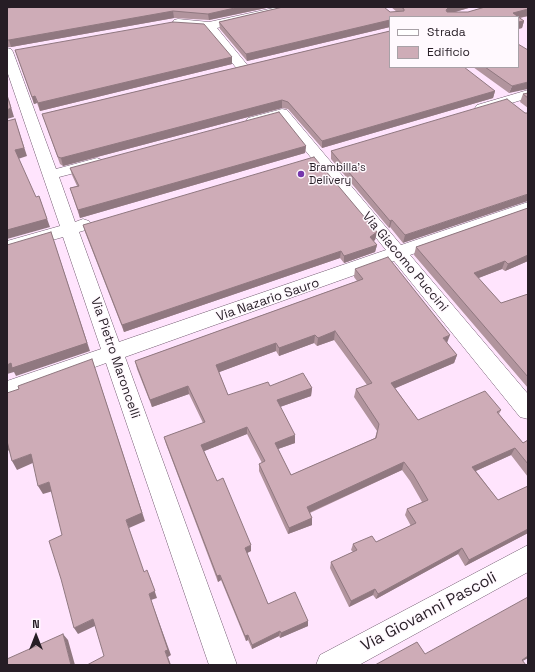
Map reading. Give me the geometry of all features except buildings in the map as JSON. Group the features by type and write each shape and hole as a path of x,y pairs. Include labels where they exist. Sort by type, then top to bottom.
{"street":[{"path":"7,8 11,7"},
{"path":"167,24 174,22 209,26 294,7"},
{"path":"209,26 244,67"},
{"name":"Via Pietro Maroncelli","path":"10,53 50,176 70,228 223,665"},
{"path":"228,71 259,64"},
{"path":"494,91 512,104"},
{"path":"469,112 512,104 528,94"},
{"name":"Via Giacomo Puccini","path":"236,125 282,113 528,410"},
{"path":"50,176 112,159"},
{"name":"Via Nazario Sauro","path":"7,390 114,354 528,208"},
{"path":"7,247 96,221"},
{"name":"Via Giovanni Pascoli","path":"330,665 528,558"}],"place":[{"name":"Brambilla's Delivery","path":"301,174"}]}
